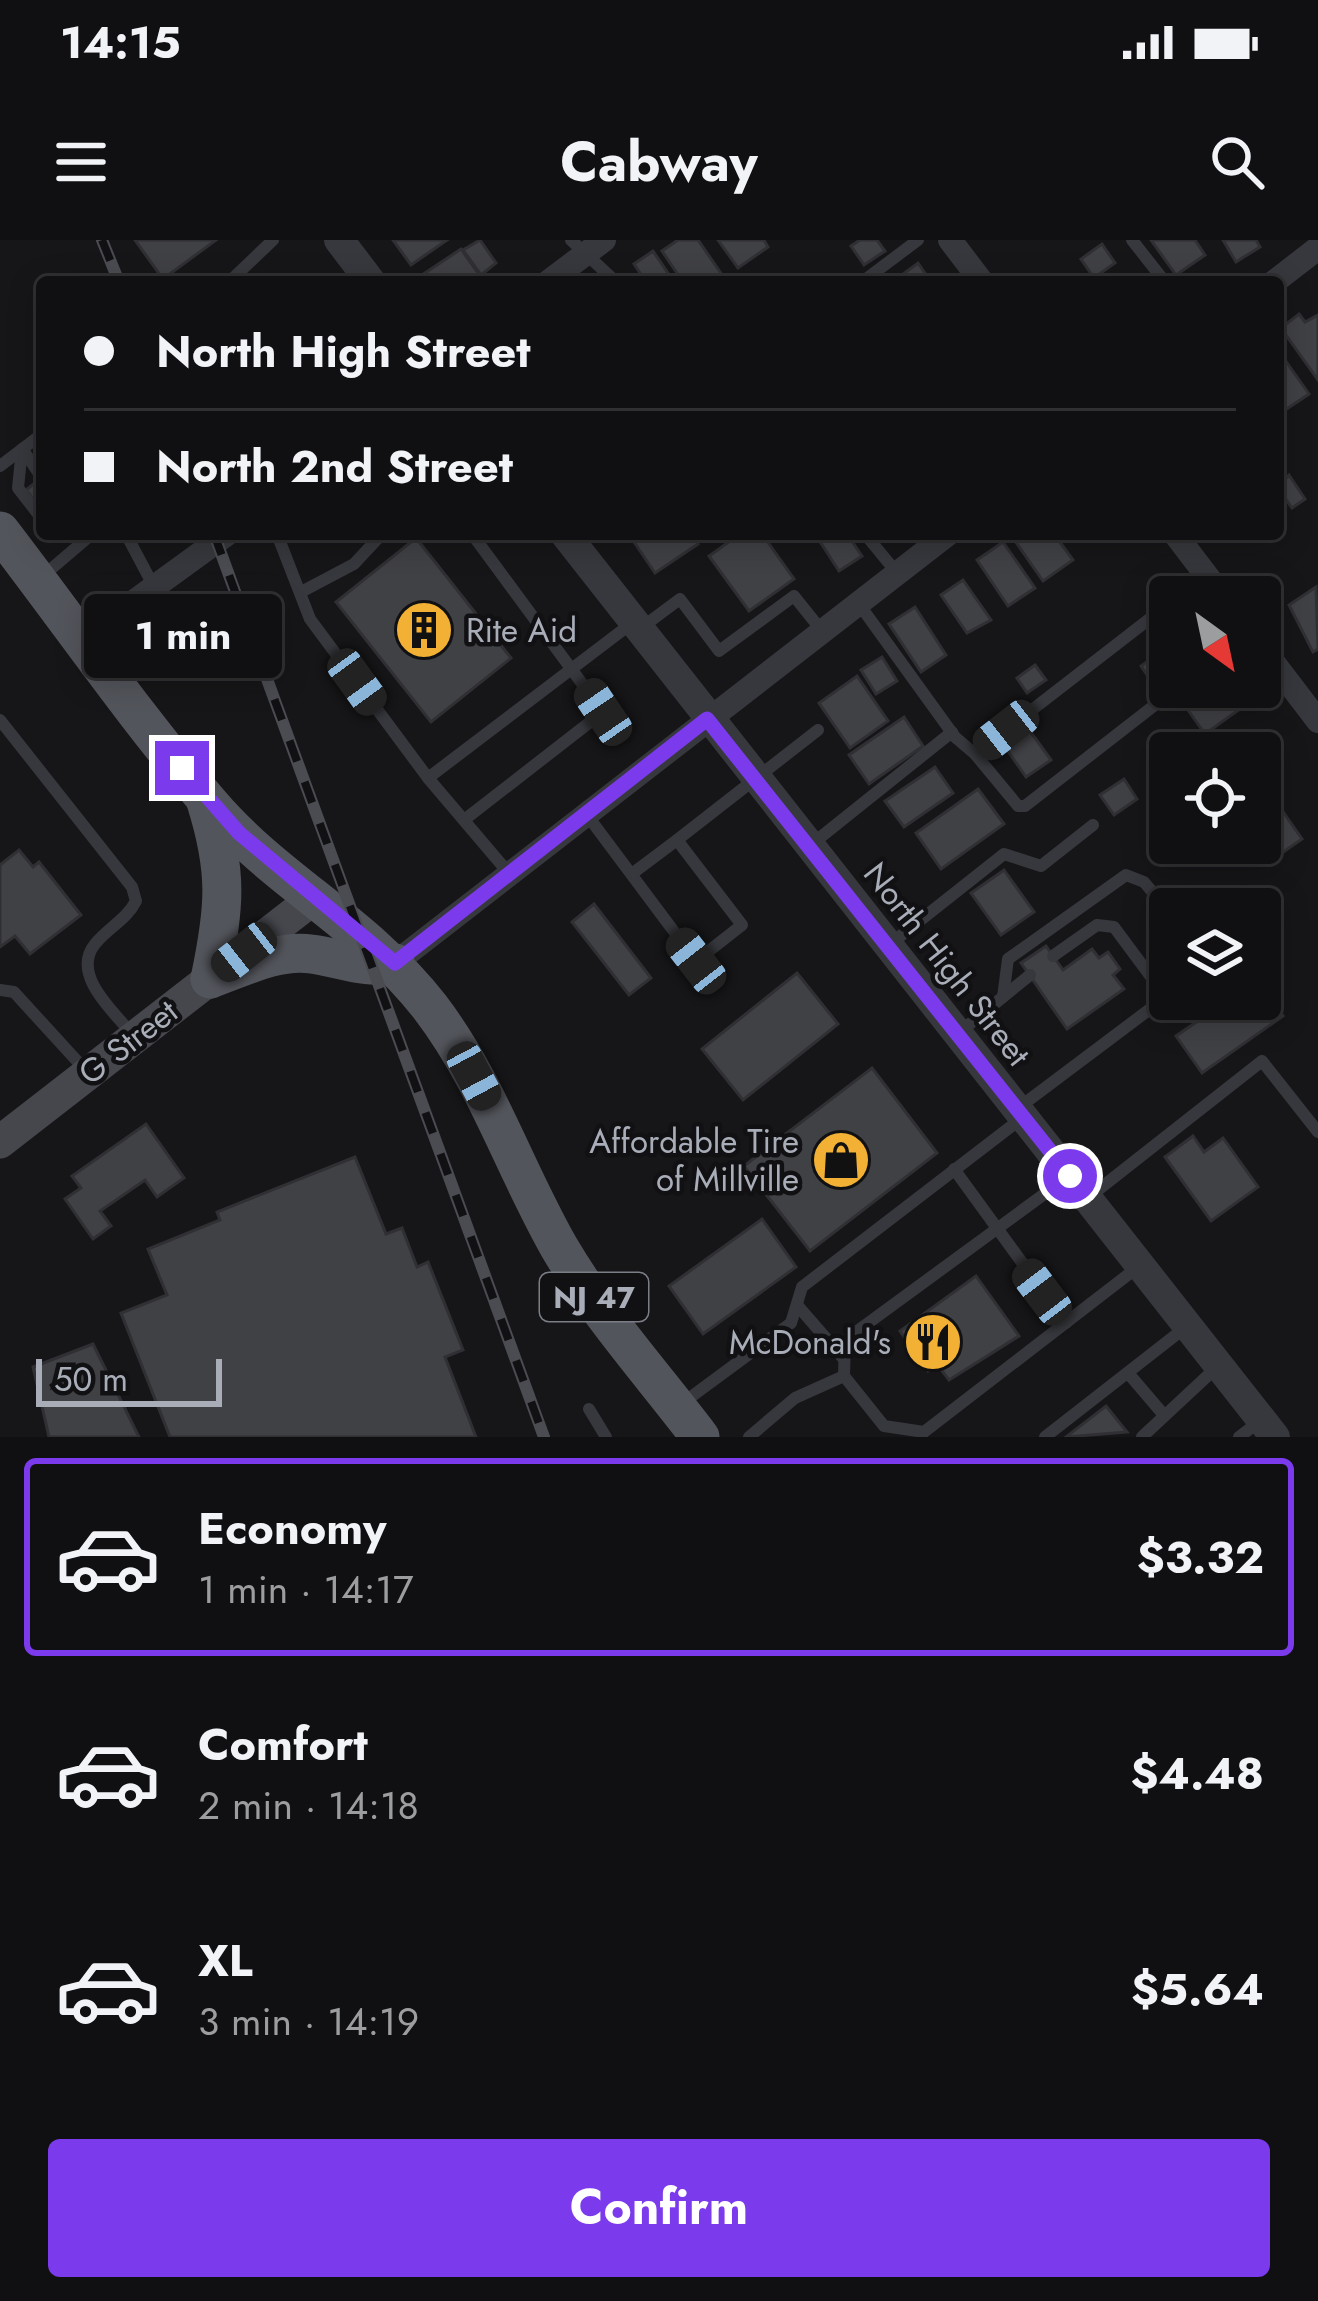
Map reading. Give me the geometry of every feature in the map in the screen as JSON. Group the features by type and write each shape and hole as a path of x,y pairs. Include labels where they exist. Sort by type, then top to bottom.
{"main road":[{"name":"NJ 47","path":"15,560 84,638 203,794 314,898 395,963 474,1076 560,1249 688,1422"},
{"path":"203,794 221,851 226,892 210,979"},
{"name":"G Street","path":"0,1142 314,898"},
{"path":"210,979 265,959 307,952 374,968 395,963"}],"street":[{"path":"339,240 359,276"},
{"path":"950,240 975,276"},
{"path":"554,276 587,244"},
{"path":"1282,276 1318,248"},
{"path":"84,638 218,540"},
{"name":"North High Street","path":"570,540 1140,1265 1217,1366 1258,1431"},
{"path":"395,963 507,871 940,540"},
{"path":"1180,540 1207,576"},
{"path":"1281,673 1318,721"}],"lane":[{"path":"235,276 273,240"},
{"path":"870,276 918,240"},
{"path":"1132,240 1160,276"},
{"path":"587,244 611,276"},
{"path":"0,466 36,438"},
{"path":"22,449 36,452"},
{"path":"22,449 36,469"},
{"path":"22,449 18,488 36,511"},
{"path":"15,560 74,540"},
{"path":"129,540 153,585"},
{"path":"279,540 310,619 428,778 507,871"},
{"path":"301,592 354,564 376,540"},
{"path":"464,820 603,712 477,540"},
{"path":"871,540 897,573"},
{"path":"428,778 573,667 680,599 719,651 794,596 822,632"},
{"path":"858,603 952,733 1018,806 1025,806 1151,708"},
{"path":"975,754 1149,619"},
{"path":"0,721 132,886 136,901 131,911 92,947 86,964 92,984 134,1037"},
{"path":"633,873 818,730"},
{"path":"808,847 952,733"},
{"path":"584,812 696,961 742,925 677,840"},
{"path":"887,946 1004,854 1040,866 1093,825"},
{"path":"1003,997 1008,959 1126,874 1149,888"},
{"path":"1053,956 1097,925 1114,927 1149,972"},
{"path":"957,1034 1030,975"},
{"path":"0,990 14,992 88,1073"},
{"path":"688,1422 791,1323 802,1287 1149,1011"},
{"path":"1140,1265 924,1432 884,1426 844,1376 845,1340 996,1229 1079,1187 1262,1061 1318,1132"},
{"path":"954,1169 1066,1323"},
{"path":"797,1305 845,1360"},
{"path":"1046,1437 1187,1327"},
{"path":"1142,1437 1217,1366"},
{"path":"1128,1373 1163,1414"},
{"path":"749,1437 795,1398 844,1376"},
{"path":"590,1408 606,1437"}],"building":[{"path":"135,240 216,240 167,276 161,276"},
{"path":"393,240 447,240 411,265"},
{"path":"480,240 496,263 481,275 463,250"},
{"path":"678,240 698,240 723,276 679,276 662,251"},
{"path":"718,240 764,240 768,247 738,268"},
{"path":"860,240 877,240 885,251 864,265 851,246"},
{"path":"1151,240 1195,240 1205,255 1176,275"},
{"path":"1223,240 1256,240 1260,247 1236,262"},
{"path":"1102,244 1115,263 1093,276 1081,259"},
{"path":"461,249 480,276 423,276"},
{"path":"653,251 670,276 642,276 634,264"},
{"path":"918,263 927,276 900,276"},
{"path":"1299,314 1305,322 1318,315 1318,380 1284,332 1284,326"},
{"path":"1284,359 1309,394 1284,411"},
{"path":"1289,475 1305,499 1292,508 1284,497"},
{"path":"36,482 36,502 26,490"},
{"name":"Rite Aid","path":"418,540 511,658 431,722 336,602"},
{"path":"695,540 698,544 655,573 634,542"},
{"path":"732,540 766,540 794,579 749,611 709,556"},
{"path":"819,540 851,540 862,556 839,571"},
{"path":"1014,540 1058,540 1073,560 1043,581"},
{"path":"1003,542 1035,588 1008,606 977,560"},
{"path":"963,580 991,620 967,633 941,595"},
{"path":"1316,587 1318,649 1313,652 1289,605"},
{"path":"915,607 946,655 921,672 889,624"},
{"path":"206,619 216,643 186,655 176,631"},
{"path":"882,657 897,681 876,694 861,670"},
{"path":"1035,665 1046,680 1027,693 1017,678"},
{"path":"857,676 888,721 850,748 819,703"},
{"path":"1186,708 1241,708 1208,732"},
{"path":"904,717 923,746 869,784 849,755"},
{"path":"1027,727 1051,760 1026,777 1003,744"},
{"path":"935,767 953,793 904,827 885,801"},
{"path":"1124,779 1137,799 1114,815 1100,795"},
{"path":"978,789 1004,824 941,869 916,833"},
{"path":"1281,809 1302,839 1281,854"},
{"path":"19,850 33,867 39,862 81,915 30,954 15,936 0,947 0,865"},
{"path":"1004,870 1034,912 1001,935 971,893"},
{"path":"594,904 651,978 629,995 572,922"},
{"path":"1046,946 1063,970 1092,949 1099,958 1108,952 1120,969 1113,975 1124,989 1067,1029 1021,963"},
{"path":"797,973 838,1024 743,1100 702,1049"},
{"path":"1199,1020 1277,1020 1202,1073 1176,1036"},
{"name":"Affordable Tire of Millville","path":"872,1068 937,1153 810,1251 744,1166"},
{"path":"146,1124 184,1178 157,1197 145,1180 100,1211 111,1226 93,1239 65,1199 81,1188 72,1176"},
{"path":"1193,1136 1204,1152 1223,1138 1258,1187 1211,1221 1165,1157"},
{"path":"355,1157 386,1234 402,1228 417,1267 428,1262 463,1350 445,1357 476,1437 170,1437 121,1313 167,1295 148,1249 220,1220 217,1212"},
{"path":"762,1219 796,1267 703,1334 669,1286"},
{"path":"976,1276 1019,1336 949,1380 937,1364 928,1371 900,1331"},
{"path":"93,1344 139,1437 49,1437 33,1367"},
{"path":"1106,1406 1127,1432 1066,1437"}],"railway":[{"path":"102,240 117,276"},
{"path":"216,540 544,1437"}],"place":[{"name":"Rite Aid","path":"424,630"},
{"name":"Affordable Tire of Millville","path":"841,1160"},
{"name":"McDonald's","path":"933,1342"}],"route":[{"path":"182,768 239,833 395,963 707,719 1070,1176"}]}
